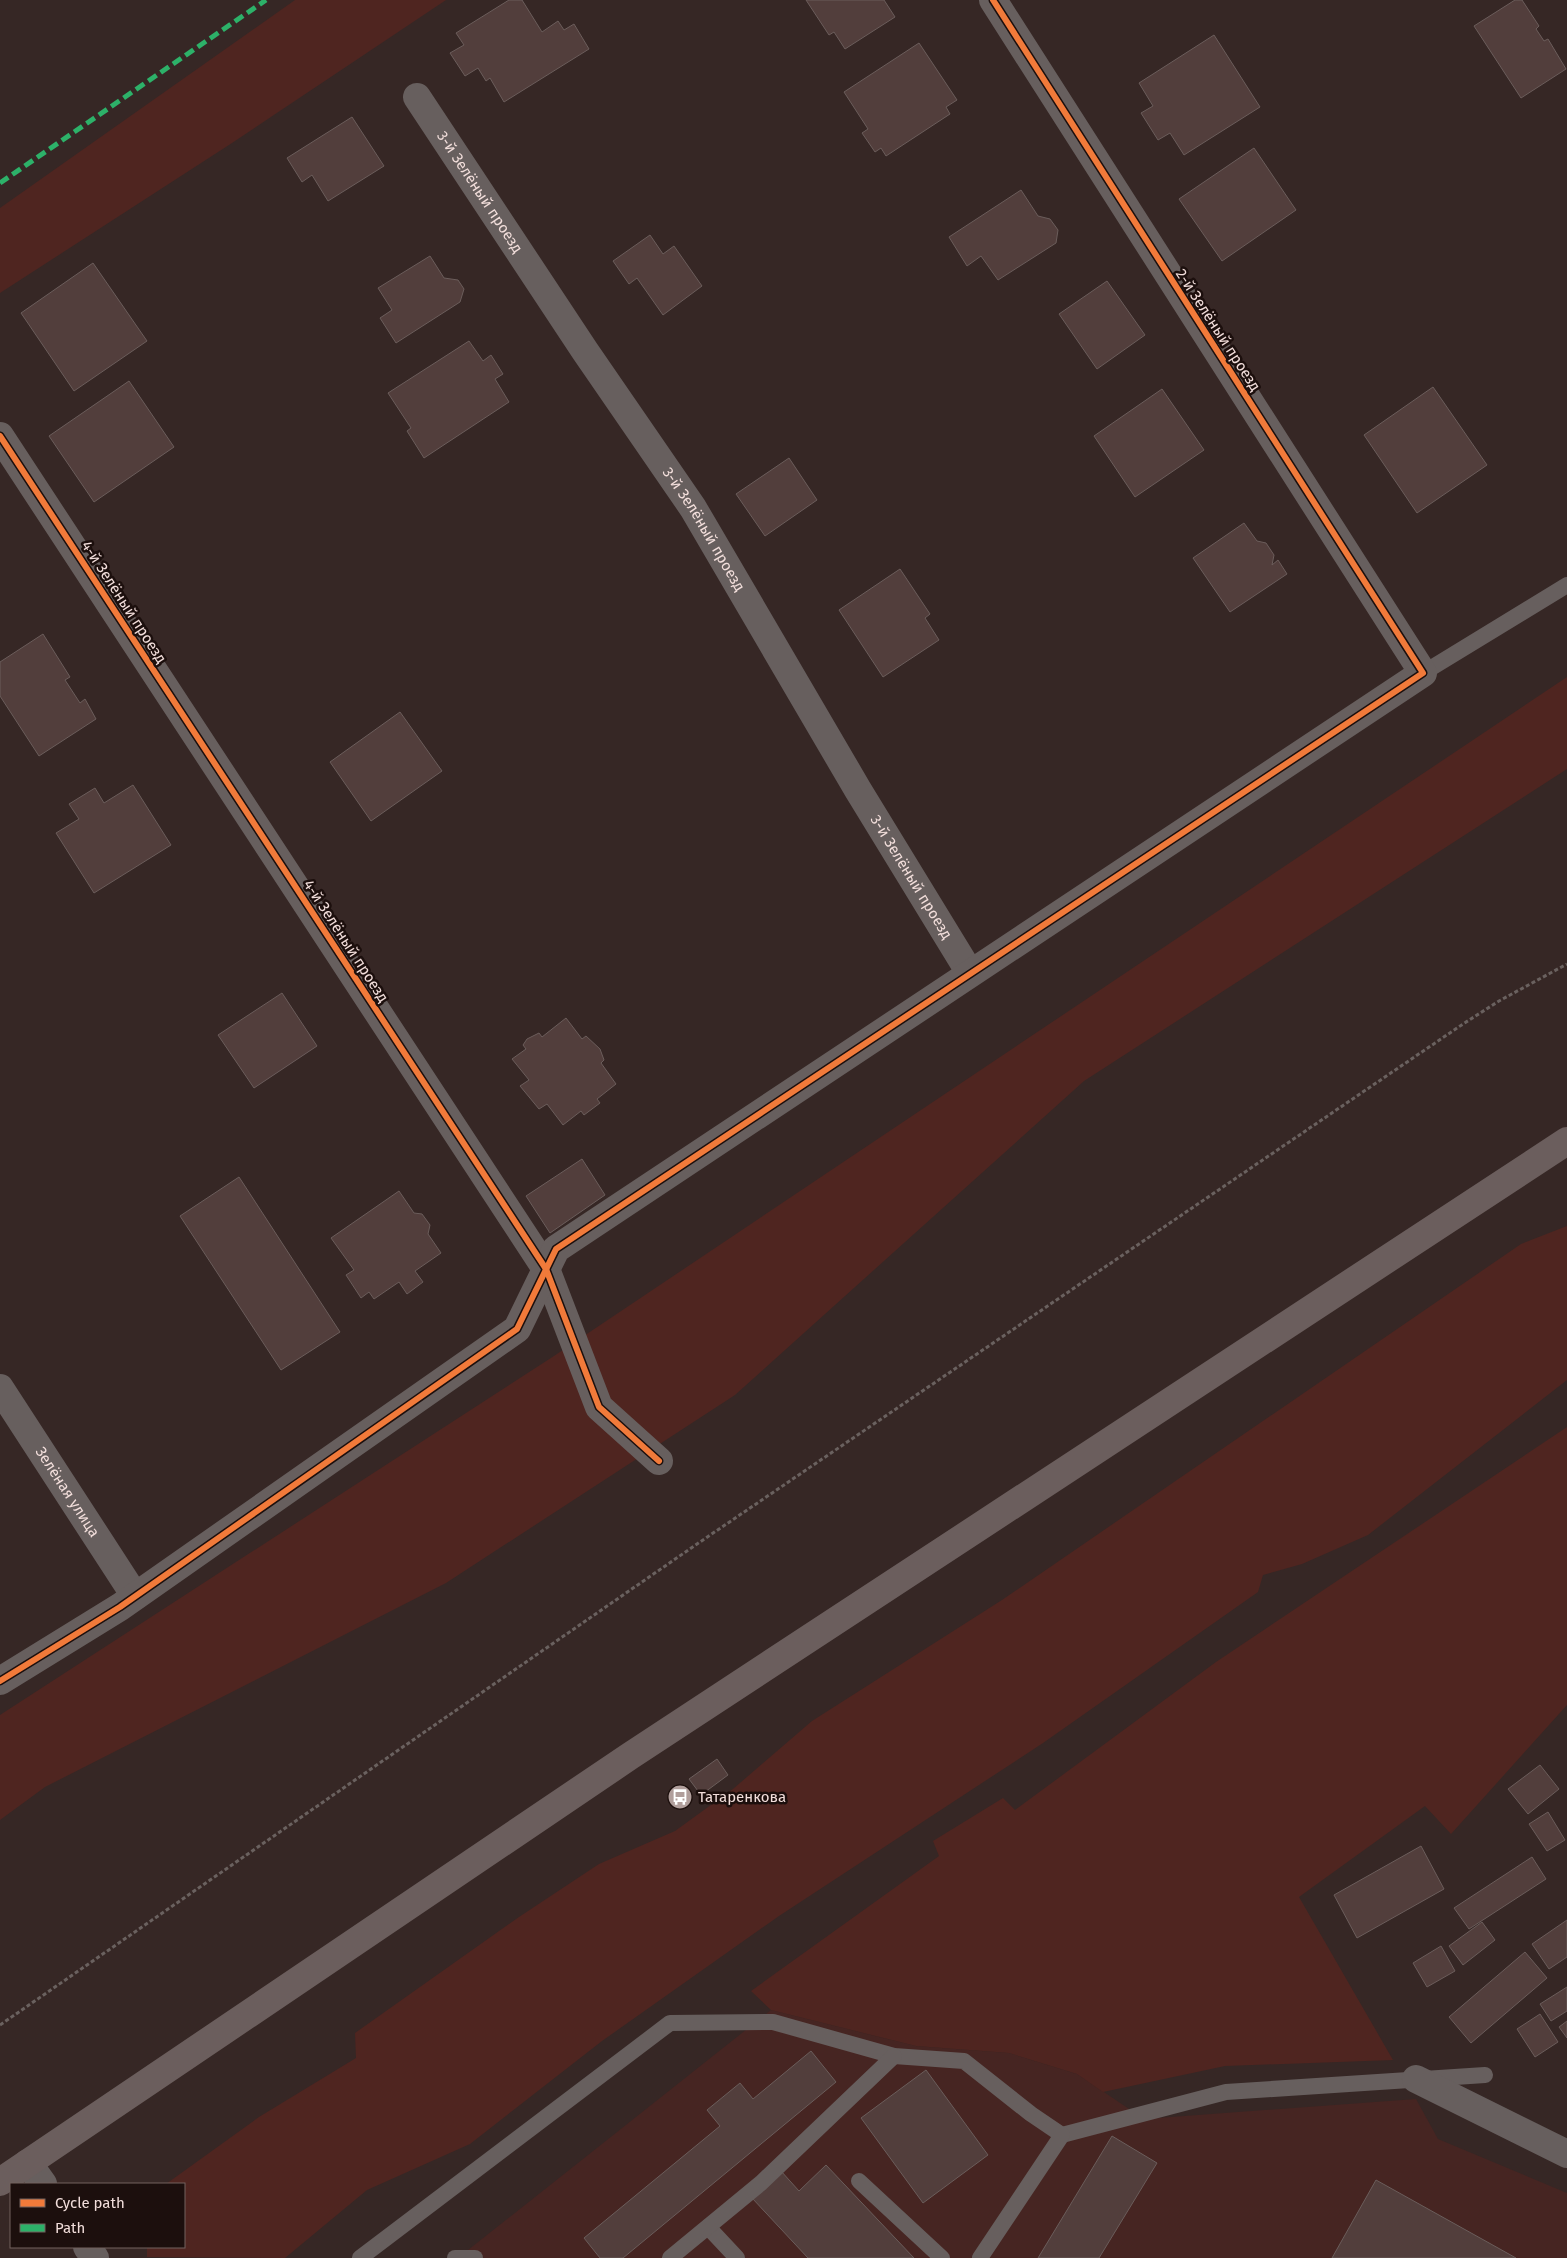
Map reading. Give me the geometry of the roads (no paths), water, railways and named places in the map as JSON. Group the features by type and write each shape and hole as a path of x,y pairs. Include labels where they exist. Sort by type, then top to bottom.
{"main road":[{"path":"0,2182 36,2174 630,1756 1567,1141"}],"street":[{"name":"2-й Зелёный проезд","path":"993,0 1423,673"},
{"name":"3-й Зелёный проезд","path":"417,97 585,351 693,508 858,790 970,973"},
{"name":"4-й Зелёный проезд","path":"0,436 546,1269 599,1407 659,1461"},
{"path":"0,1681 135,1596 517,1329 556,1249 1423,673"},
{"name":"Зелёная улица","path":"0,1388 135,1596"},
{"path":"1416,2079 1567,2154"}],"lane":[{"path":"1423,673 1567,585"},
{"path":"360,2258 670,2023 773,2022 894,2056 964,2061 1031,2114 1062,2135"},
{"path":"670,2258 761,2183 894,2056"},
{"path":"980,2258 1062,2135 1226,2092 1485,2075"},
{"path":"859,2181 942,2258"},
{"path":"708,2227 737,2258"},
{"path":"455,2258 475,2258"}],"place":[{"name":"Татаренкова","path":"680,1797"}]}
